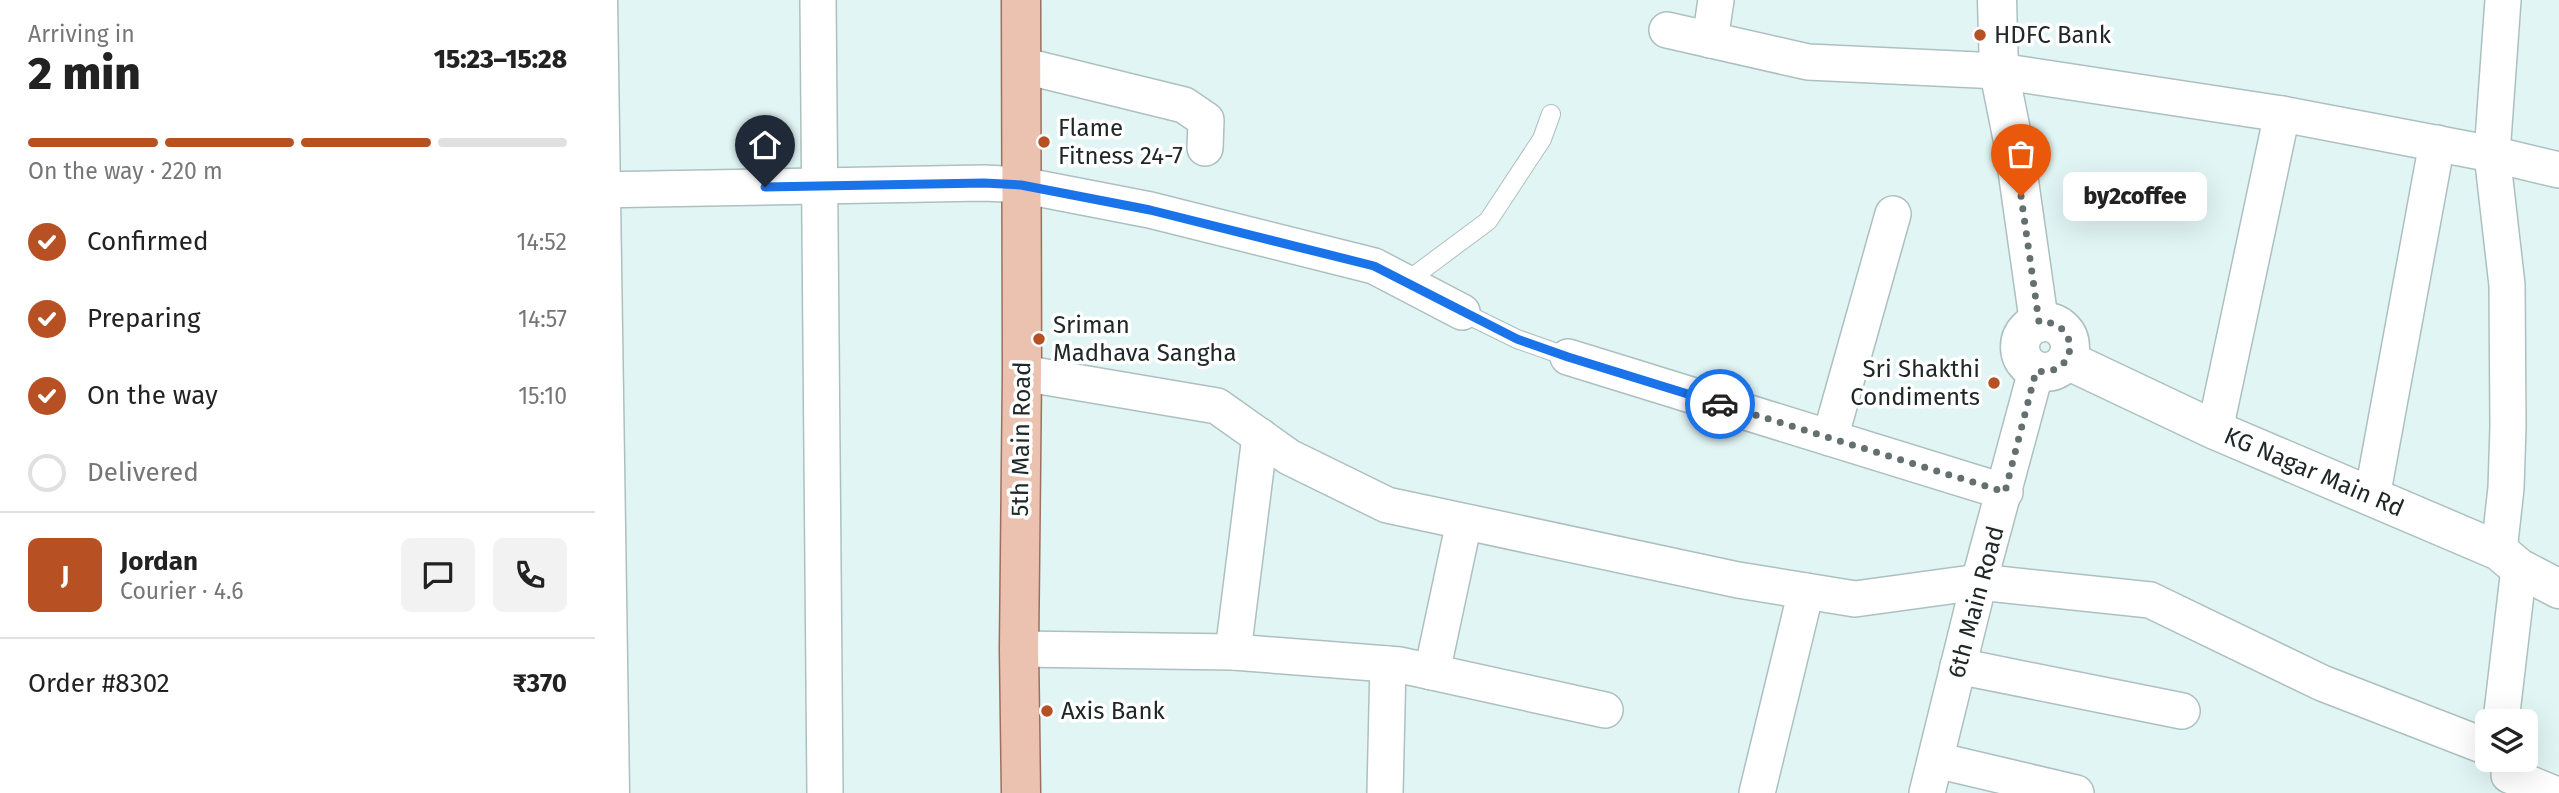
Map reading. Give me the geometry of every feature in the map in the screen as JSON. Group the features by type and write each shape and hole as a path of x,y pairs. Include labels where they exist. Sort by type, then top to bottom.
{"main road":[{"name":"5th Main Road","path":"1021,0 1021,793"}],"street":[{"path":"598,0 598,190 610,793"},
{"path":"818,0 825,793"},
{"path":"1710,40 1716,0"},
{"path":"1997,0 1999,71 2014,146 2039,322 2055,324 2067,334 2070,352 2051,365"},
{"path":"2502,709 2509,560 2506,488 2507,285 2492,154 2503,0"},
{"path":"1667,30 1808,62 1999,71 2282,114 2492,154 2559,170"},
{"path":"1021,65 1184,105 1206,120 1205,148"},
{"path":"2215,430 2282,114"},
{"path":"2372,497 2437,143"},
{"path":"598,190 984,183 1021,185 1150,210 1374,266 1462,312"},
{"path":"1830,438 1893,214"},
{"path":"1568,357 2005,492"},
{"name":"KG Nagar Main Rd","path":"2051,365 2215,430 2372,497 2509,560 2559,589"},
{"name":"6th Main Road","path":"1932,777 1979,582 2005,492 2051,365"},
{"path":"1022,373 1217,406 1289,457 1387,505 1738,580 1855,598 1979,582 2150,600 2322,683 2475,742"},
{"path":"1233,652 1260,436"},
{"path":"1432,672 1464,522"},
{"path":"1757,793 1806,591"},
{"path":"1019,649 1233,652 1388,664 1605,710"},
{"path":"1385,793 1388,664"},
{"path":"1958,666 2182,711"},
{"path":"2506,776 2552,793"},
{"path":"1932,777 2076,793"}],"lane":[{"path":"1406,282 1489,220 1542,139 1551,114"},
{"path":"1462,312 1517,339 1568,357"}],"way so far":[{"path":"1720,404 2005,492 2036,371 2053,371 2067,360 2070,352 2067,334 2062,328 2047,321 2039,322 2021,196"}],"place":[{"name":"HDFC Bank","path":"1980,35"},
{"name":"Flame Fitness 24-7","path":"1044,142"},
{"name":"by2coffee","path":"2021,196"},
{"name":"Sriman Madhava Sangha","path":"1039,339"},
{"name":"Sri Shakthi Condiments","path":"1994,383"},
{"name":"Axis Bank","path":"1047,711"}],"route":[{"path":"765,187 984,183 1021,185 1150,210 1374,266 1517,339 1720,404"}]}
